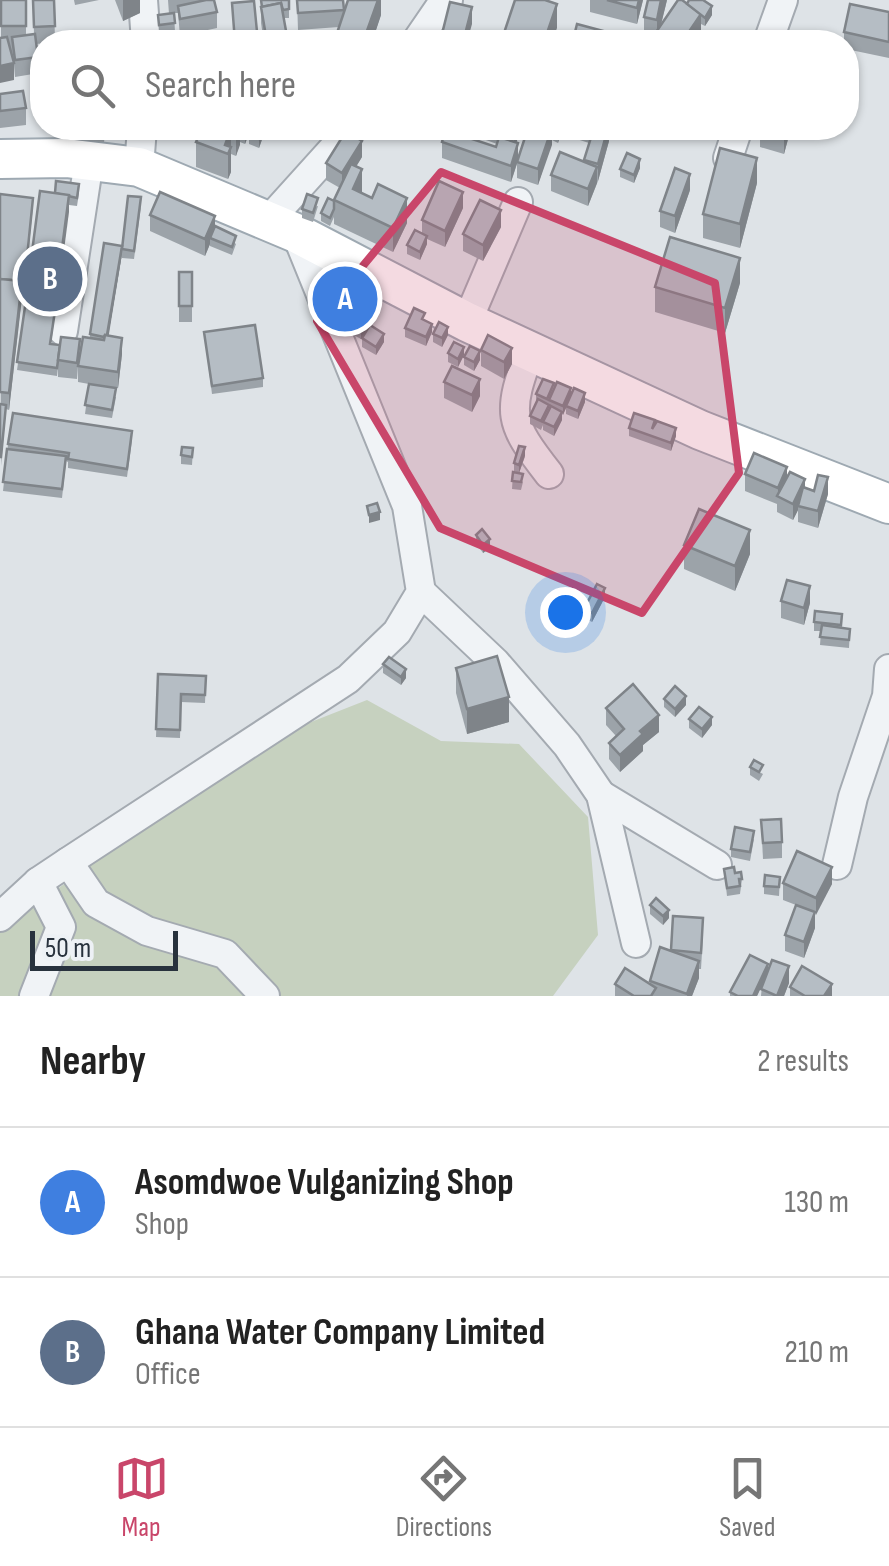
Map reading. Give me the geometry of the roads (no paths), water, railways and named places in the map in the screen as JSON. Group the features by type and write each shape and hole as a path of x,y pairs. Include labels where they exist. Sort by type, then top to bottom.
{"main road":[{"path":"0,159 40,156 138,167 282,226 466,322 700,430 889,504"}],"street":[{"path":"143,0 145,30"},
{"path":"424,30 448,0"},
{"path":"772,30 783,0"},
{"path":"138,167 141,140"},
{"path":"343,140 282,226 407,506 420,592 495,662 566,745 601,795 636,942"},
{"path":"728,158 734,140"},
{"path":"63,331 90,161"},
{"path":"466,322 518,202"},
{"path":"530,352 515,392 516,423 523,441 549,474"},
{"path":"0,917 38,882 348,678 397,632 420,592"},
{"path":"837,865 852,797 886,696 889,669"},
{"path":"601,795 717,865"},
{"path":"68,862 96,903 147,932 225,954 265,996"},
{"path":"34,996 60,927 38,882"}],"place":[{"name":"Ghana Water Company Limited","path":"50,279"},
{"name":"Asomdwoe Vulganizing Shop","path":"345,299"}]}
